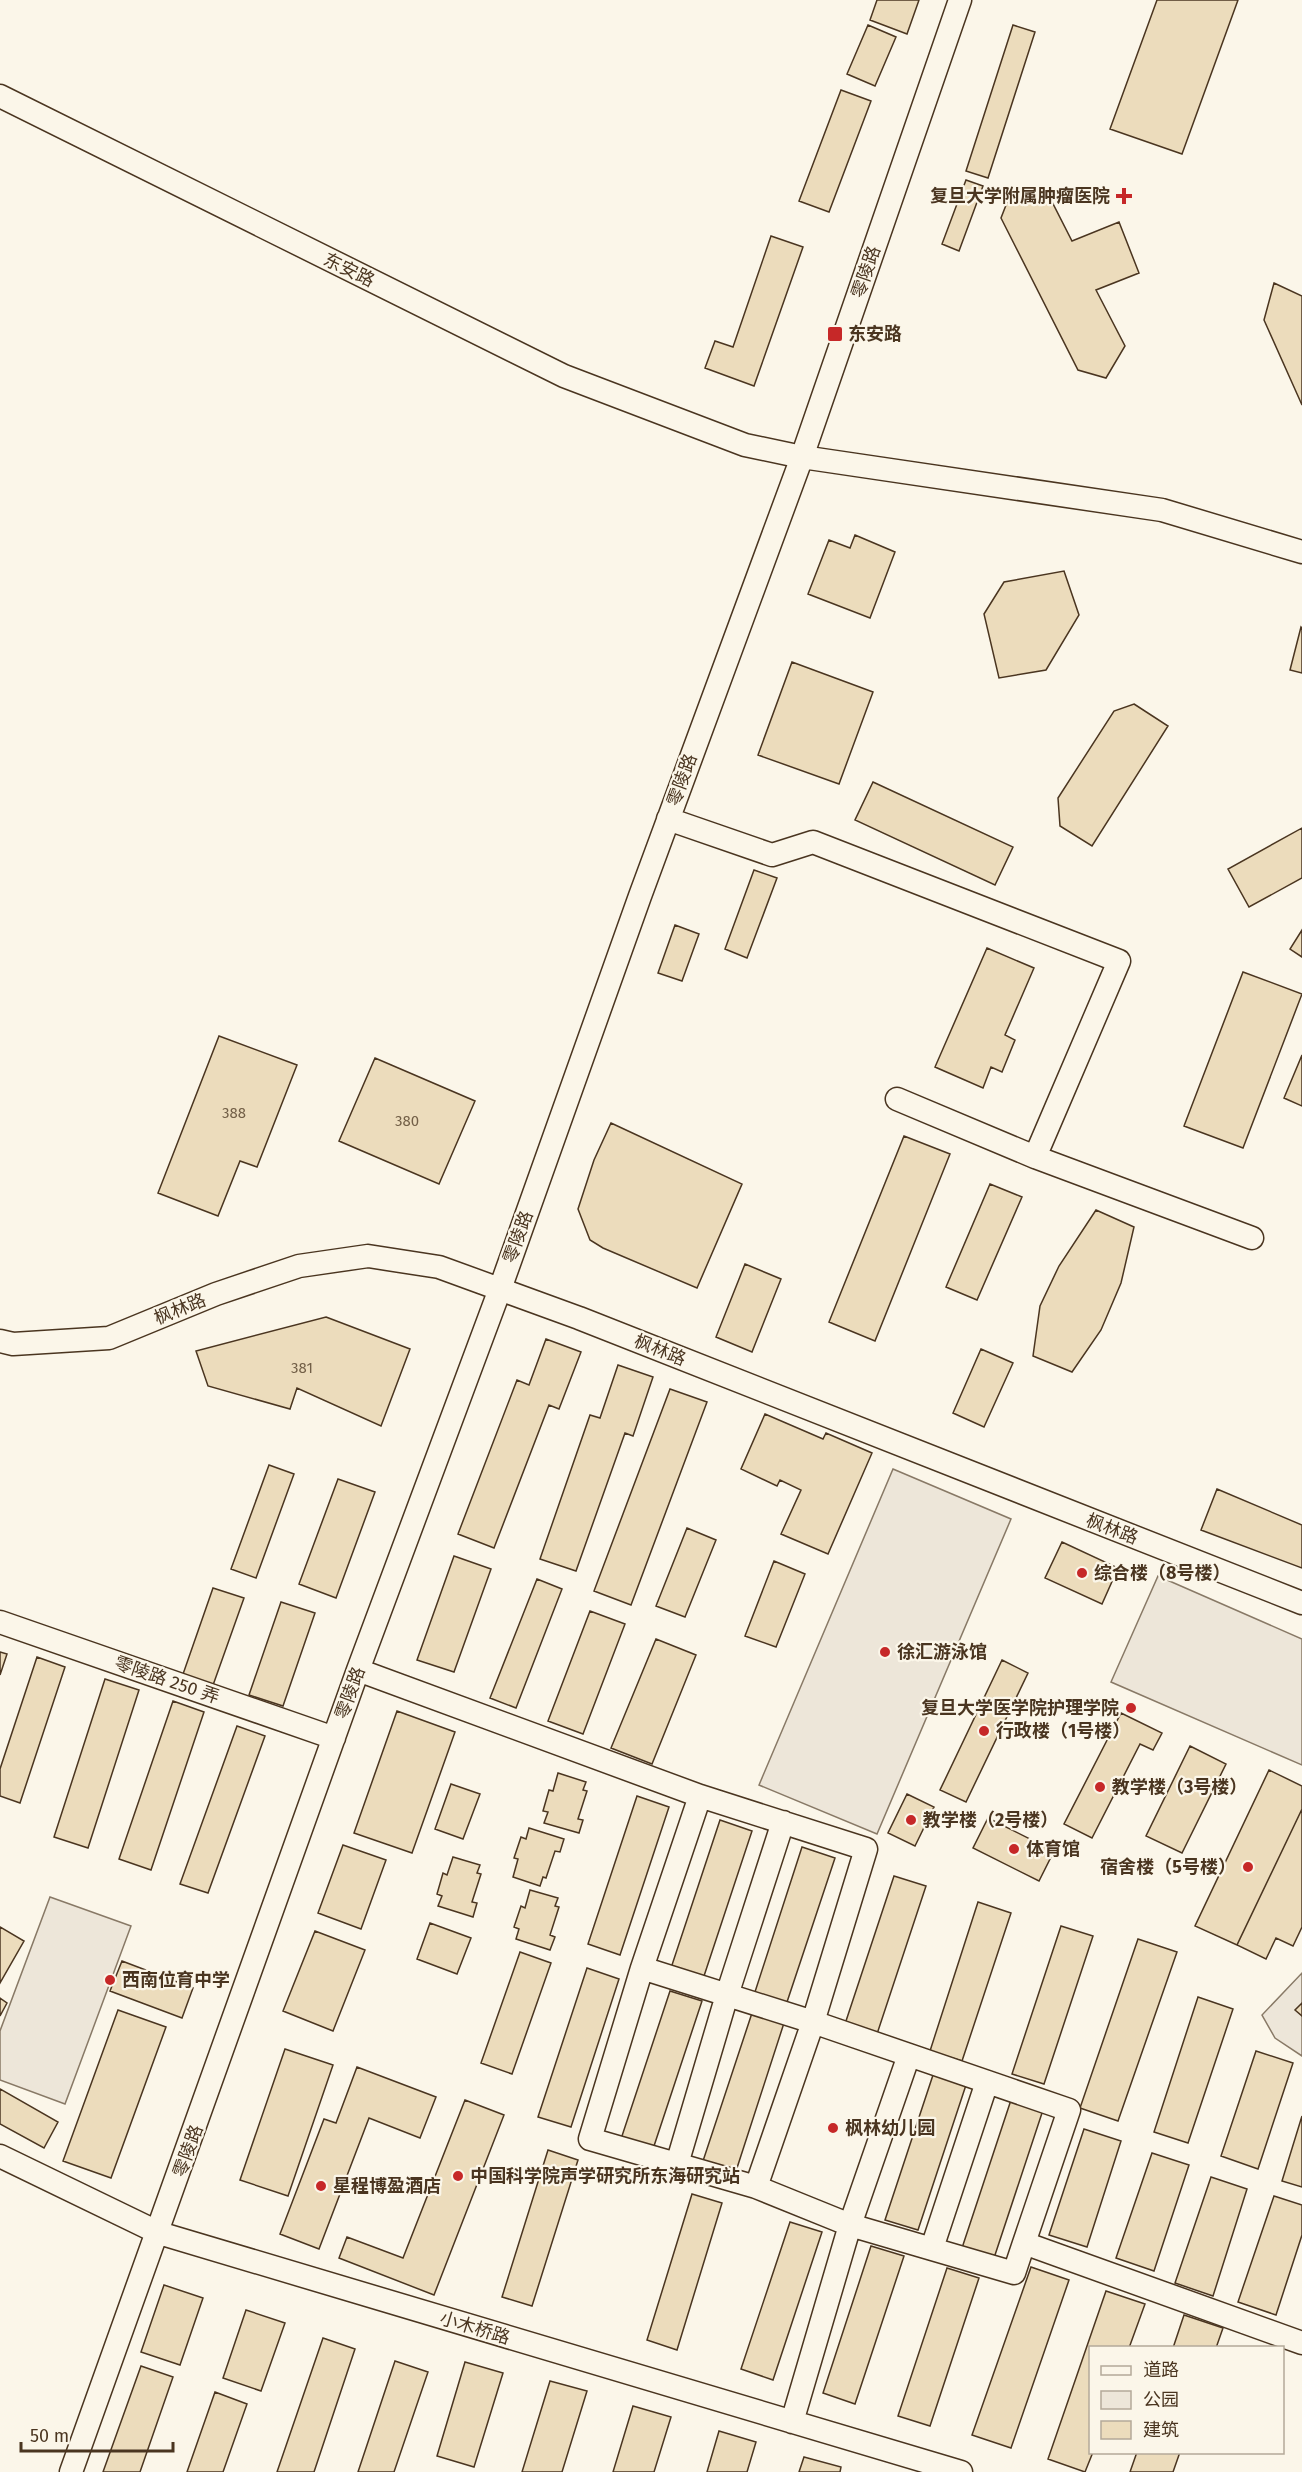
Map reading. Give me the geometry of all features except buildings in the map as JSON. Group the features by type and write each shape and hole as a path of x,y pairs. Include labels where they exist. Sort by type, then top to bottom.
{"street":[{"name":"零陵路","path":"71,2472 159,2233 358,1670 500,1289 668,819 802,457 960,0"},
{"name":"东安路","path":"0,96 564,376 745,445 802,457 1162,510 1302,552"},
{"path":"668,819 772,855 813,842 1119,961 1035,1157"},
{"path":"897,1100 1035,1157 1252,1238"},
{"name":"枫林路","path":"0,1341 13,1344 109,1338 216,1294 298,1266 368,1256 439,1267 1302,1603"},
{"name":"零陵路 250 弄","path":"0,1622 334,1738"},
{"path":"358,1670 700,1796 866,1849 813,2022 756,2187"},
{"path":"642,1968 813,2022 1069,2110 1014,2273 850,2225 756,2187 590,2139 642,1968 700,1796"},
{"path":"677,2164 727,1995 783,1822"},
{"path":"792,2422 850,2225 909,2055"},
{"path":"932,2248 987,2082"},
{"name":"小木桥路","path":"0,2156 159,2233 961,2472"},
{"path":"1024,2243 1302,2343"}],"green space":[{"name":"徐汇游泳馆","path":"893,1469 1011,1519 877,1834 759,1785"},
{"path":"1158,1576 1302,1639 1302,1765 1111,1682"},
{"path":"50,1897 131,1926 65,2104 0,2080 0,2031"},
{"path":"1302,1973 1302,2056 1275,2038 1262,2015"}],"place":[{"name":"复旦大学附属肿瘤医院","path":"1124,196"},
{"name":"东安路","path":"835,334"},
{"name":"综合楼（8号楼）","path":"1082,1573"},
{"name":"徐汇游泳馆","path":"885,1652"},
{"name":"复旦大学医学院护理学院","path":"1131,1708"},
{"name":"行政楼（1号楼）","path":"984,1731"},
{"name":"教学楼（3号楼）","path":"1100,1787"},
{"name":"教学楼（2号楼）","path":"911,1820"},
{"name":"体育馆","path":"1014,1849"},
{"name":"宿舍楼（5号楼）","path":"1248,1867"},
{"name":"西南位育中学","path":"110,1980"},
{"name":"枫林幼儿园","path":"833,2128"},
{"name":"中国科学院声学研究所东海研究站","path":"458,2176"},
{"name":"星程博盈酒店","path":"321,2186"}]}
